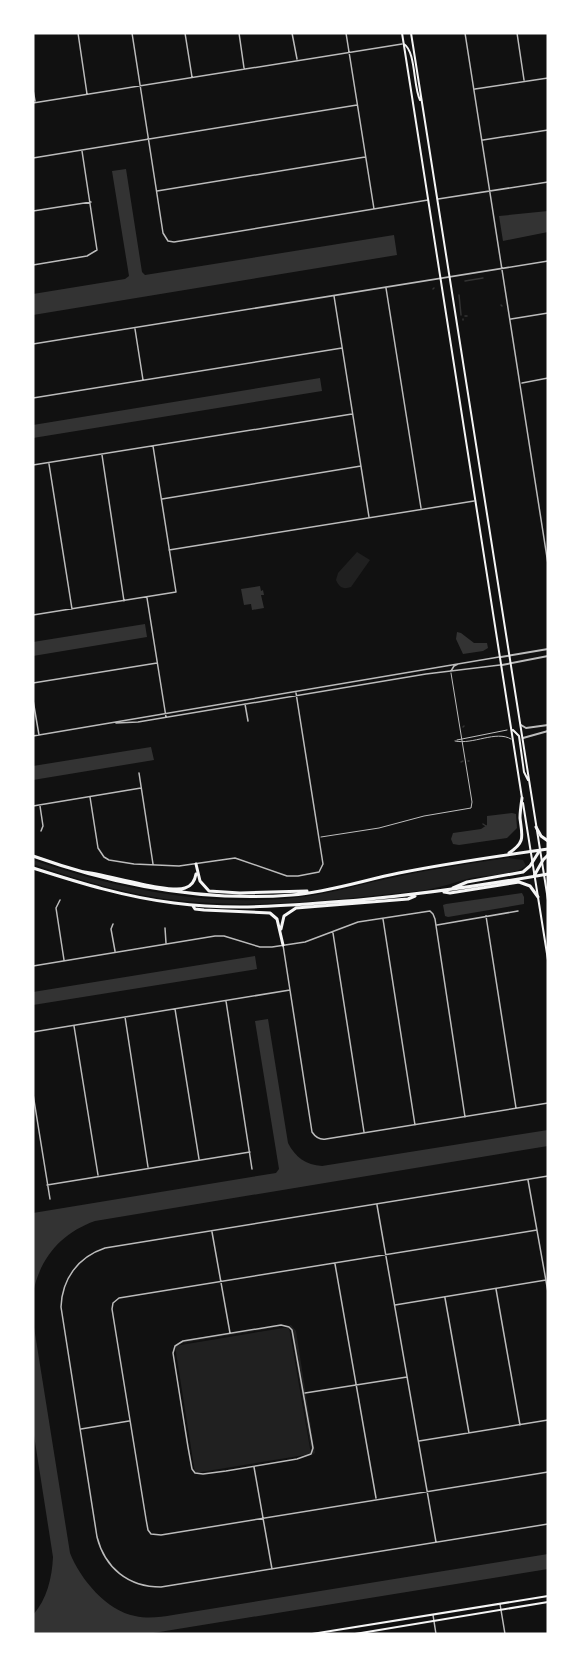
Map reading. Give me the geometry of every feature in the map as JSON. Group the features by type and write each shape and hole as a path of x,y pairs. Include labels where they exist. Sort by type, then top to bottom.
{"highway":[{"path":"507,855 522,841 520,816 522,798"},
{"path":"536,827 541,836 548,841"},
{"path":"33,856 75,871 142,887 192,894 260,897 313,892 429,867 548,849"},
{"path":"449,890 467,882 520,873 532,863 540,850"},
{"path":"534,876 548,855"},
{"path":"196,864 201,884 213,892 251,893 298,890 313,892"},
{"path":"33,868 108,891 192,905 247,908 419,894 546,874"},
{"path":"75,871 183,889 193,882 197,869"},
{"path":"439,891 450,893 519,882 530,886 538,897"},
{"path":"281,929 284,916 296,908 408,899 419,894"},
{"path":"192,905 195,909 204,910 266,911 274,915 281,929 283,945"}],"main road":[{"path":"402,33 548,960"},
{"path":"411,33 536,827 546,874 548,900"},
{"path":"404,44 409,50 416,91 421,103"},
{"path":"512,730 519,736 524,772 529,782"},
{"path":"312,1634 548,1596"},
{"path":"356,1634 548,1602"}],"street":[{"path":"78,33 87,94"},
{"path":"132,33 163,233 168,241 174,242 429,200"},
{"path":"185,33 192,77"},
{"path":"239,33 244,69"},
{"path":"292,33 297,60"},
{"path":"346,33 374,209"},
{"path":"465,33 548,564"},
{"path":"517,33 525,81"},
{"path":"33,90 34,103 404,44"},
{"path":"474,89 548,78"},
{"path":"33,158 357,105"},
{"path":"482,140 548,130"},
{"path":"33,265 94,253 98,245 82,150"},
{"path":"156,191 365,157"},
{"path":"437,199 548,182"},
{"path":"33,211 90,202"},
{"path":"33,344 548,261"},
{"path":"386,287 421,509"},
{"path":"334,296 369,518"},
{"path":"510,319 548,313"},
{"path":"135,328 143,380"},
{"path":"33,398 342,348"},
{"path":"521,383 548,378"},
{"path":"33,465 352,414"},
{"path":"33,615 176,592 153,446"},
{"path":"102,454 124,601"},
{"path":"49,463 72,609"},
{"path":"161,499 361,466"},
{"path":"169,550 476,501"},
{"path":"543,535 548,534"},
{"path":"147,597 166,717"},
{"path":"33,736 548,649"},
{"path":"112,723 138,722 548,656"},
{"path":"451,672 456,665 477,660"},
{"path":"33,683 157,663"},
{"path":"90,797 98,848 104,857 115,862 179,866 235,858 292,876 321,870 323,864 296,692"},
{"path":"33,700 39,736"},
{"path":"245,700 248,721"},
{"path":"521,725 526,728 548,725"},
{"path":"507,730 512,730"},
{"path":"523,738 548,731"},
{"path":"139,773 153,865"},
{"path":"33,806 141,788"},
{"path":"40,805 43,825 41,831"},
{"path":"60,900 56,908 64,960"},
{"path":"33,966 220,936 260,947 305,942 358,922 427,910 433,914 436,925 465,1117"},
{"path":"436,925 518,911"},
{"path":"486,916 516,1108"},
{"path":"383,918 415,1125"},
{"path":"113,924 111,929 115,952"},
{"path":"165,928 166,944"},
{"path":"333,932 364,1133"},
{"path":"283,945 312,1132 315,1137 321,1140 548,1103"},
{"path":"33,1032 290,990"},
{"path":"226,1000 252,1169"},
{"path":"175,1008 199,1160"},
{"path":"125,1017 148,1168"},
{"path":"74,1025 98,1177"},
{"path":"33,1094 50,1199"},
{"path":"47,1185 250,1152"},
{"path":"548,1176 105,1248 84,1259 74,1269 65,1284 61,1307 99,1543 107,1561 122,1576 145,1586 161,1587 548,1524"},
{"path":"528,1179 548,1292"},
{"path":"377,1204 436,1542"},
{"path":"537,1230 119,1298 113,1303 112,1309 146,1519 151,1534 161,1535 548,1472"},
{"path":"212,1231 230,1333"},
{"path":"335,1263 377,1500"},
{"path":"394,1305 546,1280"},
{"path":"496,1288 520,1425"},
{"path":"445,1297 469,1433"},
{"path":"281,1325 292,1330 313,1448 308,1457 203,1474 195,1473 192,1469 173,1353 175,1346 183,1341 230,1333 281,1325"},
{"path":"304,1393 407,1377"},
{"path":"418,1441 548,1420"},
{"path":"80,1429 130,1421"},
{"path":"254,1466 272,1569"},
{"path":"500,1604 505,1634"},
{"path":"433,1614 436,1634"}],"lane":[{"path":"319,837 379,828 394,822 471,808 472,802 451,672"},
{"path":"507,730 455,741 463,743 503,736 510,738 514,743"}],"shaded area":[{"path":"126,169 142,272 145,275 394,235 397,255 33,315 33,294 125,279 129,276 112,171"},
{"path":"548,211 548,232 503,241 499,216"},
{"path":"320,378 322,391 33,438 33,425"},
{"path":"357,552 370,560 351,587 342,587 336,580 338,573"},
{"path":"260,586 264,595 261,595 264,608 252,610 251,604 244,605 241,589"},
{"path":"145,624 147,637 33,656 33,642"},
{"path":"457,632 474,643 487,643 488,648 463,654 456,639"},
{"path":"151,747 154,760 33,780 33,766"},
{"path":"516,814 517,828 507,838 453,844 451,839 453,833 481,829 487,825 487,816"},
{"path":"508,858 523,860 526,866 513,872 474,877 426,890 305,902 244,904 184,901 145,896 89,882 33,864 33,860 99,880 166,894 233,900 268,900 314,895 424,871"},
{"path":"522,893 524,904 445,916 443,905 446,904"},
{"path":"255,956 257,969 33,1005 33,992"},
{"path":"268,1019 288,1143 294,1152 306,1162 322,1166 548,1130 548,1146 95,1221 72,1232 54,1248 41,1269 33,1293 33,1213 276,1173 279,1169 255,1021"},
{"path":"33,1321 70,1553 88,1583 114,1608 135,1616 164,1616 548,1554 548,1569 147,1634 33,1634 33,1615 48,1588 53,1557 33,1429"},
{"path":"290,1325 176,1344 183,1340"},
{"path":"290,1325 296,1331 315,1453 312,1455"},
{"path":"289,1327 311,1454 195,1473 175,1346"}],"waterway":[{"path":"465,281 483,278"},
{"path":"459,295 461,315"}]}
